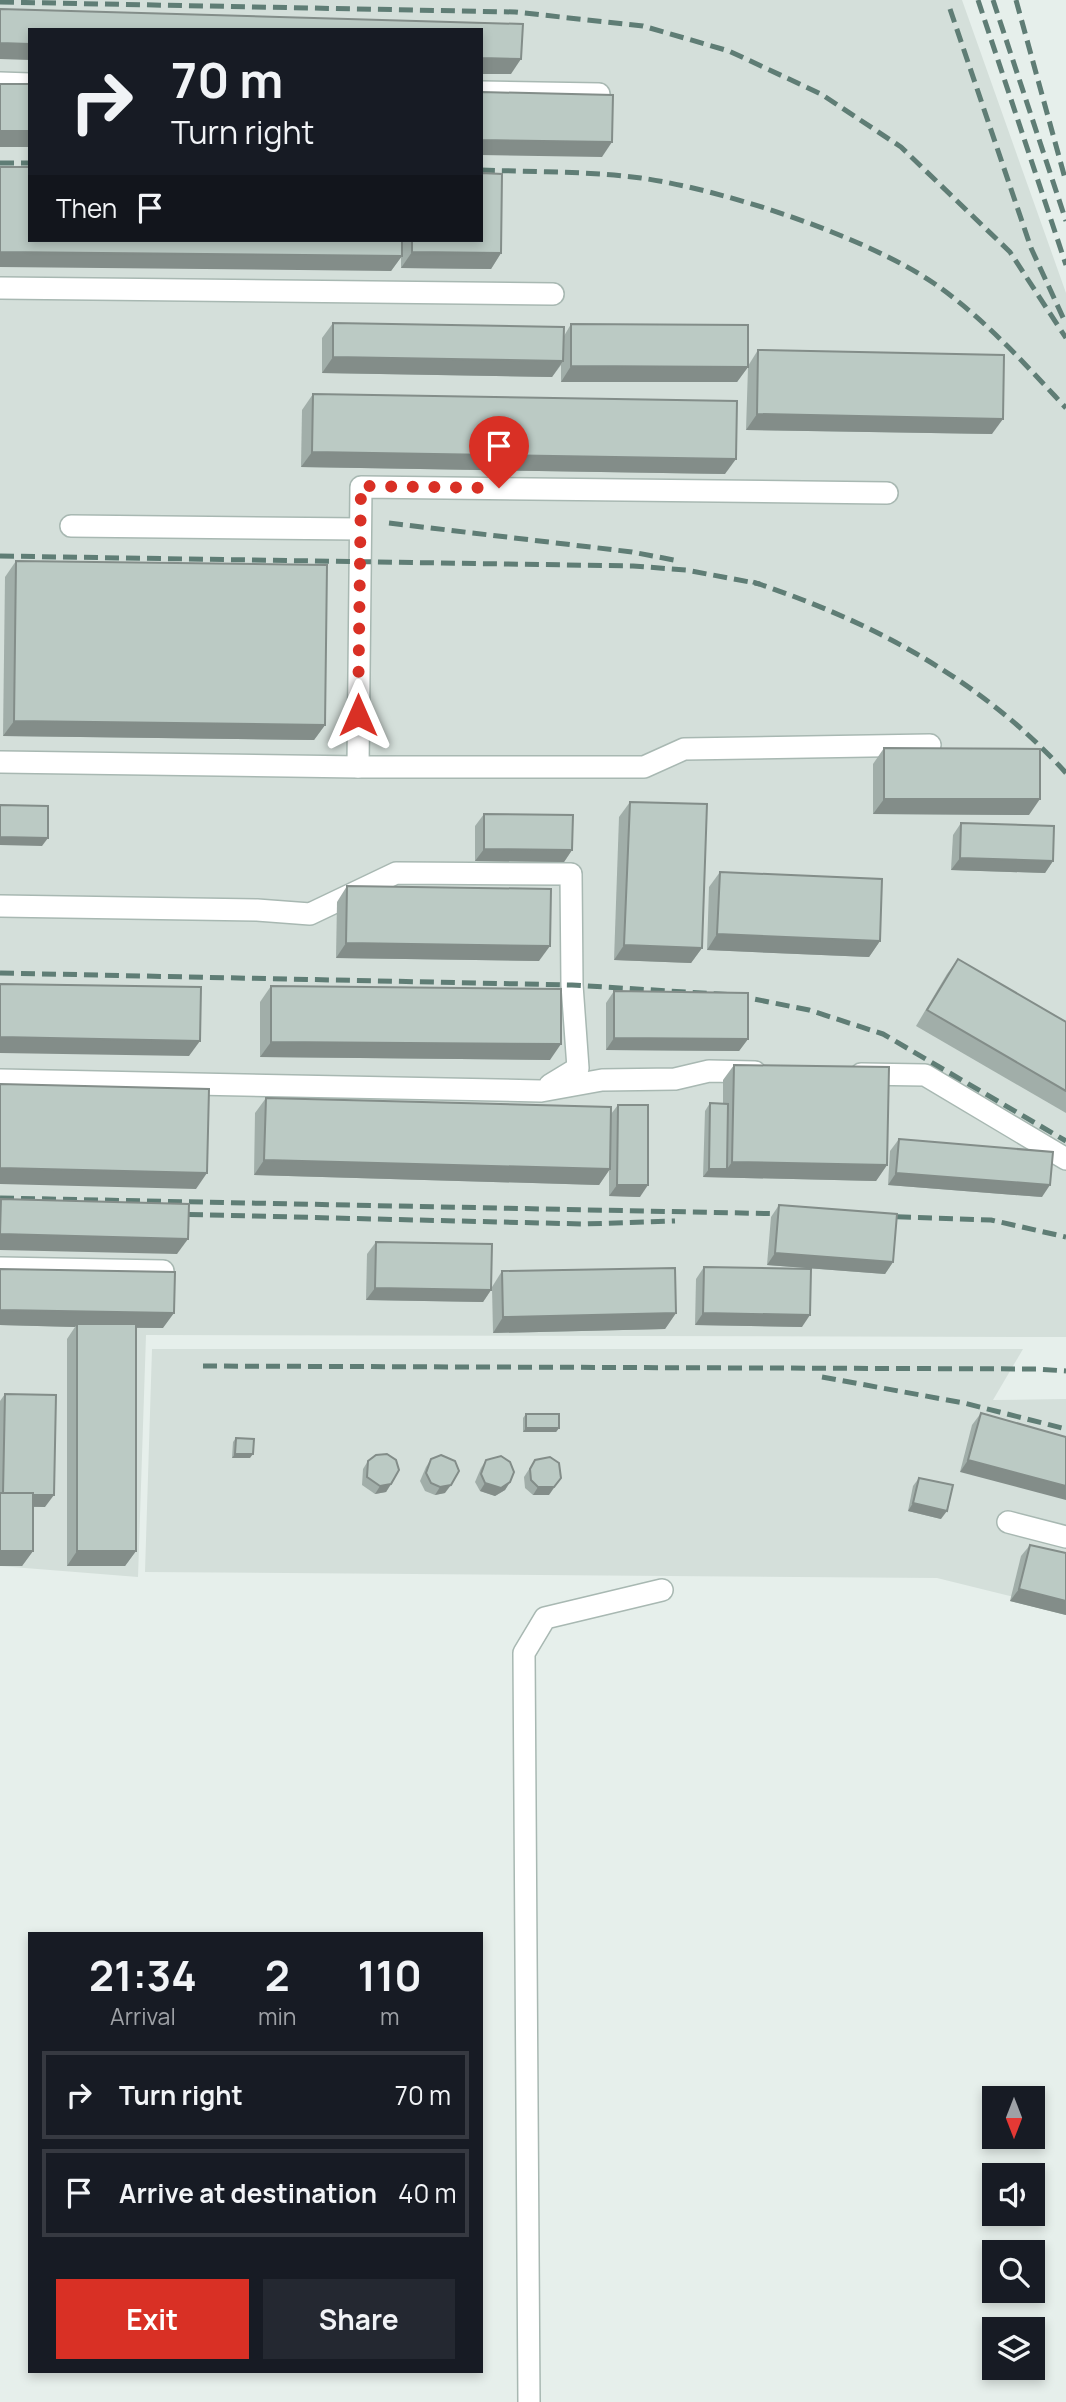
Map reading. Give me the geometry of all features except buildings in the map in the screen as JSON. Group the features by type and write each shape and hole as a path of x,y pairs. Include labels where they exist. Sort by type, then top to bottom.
{"street":[{"path":"0,83 28,84"},
{"path":"483,92 599,94"},
{"path":"0,288 553,294"},
{"path":"358,768 361,486 887,493"},
{"path":"71,526 360,529"},
{"path":"0,762 358,768 644,767 684,749 930,745"},
{"path":"0,906 244,909 310,914 396,873 571,874 572,985 578,1068 541,1091"},
{"path":"0,1080 541,1091 602,1080 675,1079 709,1071 777,1072"},
{"path":"844,1073 925,1075 1066,1159"},
{"path":"0,1268 163,1271"},
{"path":"1008,1522 1066,1538"},
{"path":"529,2402 524,1653 545,1618 662,1590"}],"shaded area":[{"path":"0,0 962,0 1066,293 1066,1337 146,1335 138,1577 0,1566"},
{"path":"152,1349 1023,1349 993,1400 1066,1399 1066,1610 937,1578 145,1572"}],"railway":[{"path":"978,0 1066,265"},
{"path":"993,0 1066,221"},
{"path":"1016,0 1066,182"},
{"path":"0,2 515,12 643,26 729,51 821,94 901,147 1010,252 1066,338"},
{"path":"950,9 1031,248 1066,324"},
{"path":"0,163 28,163"},
{"path":"483,170 581,173 675,184 752,204 833,233 906,266 935,284 971,312 1004,343 1066,408"},
{"path":"389,523 632,552 679,561"},
{"path":"0,556 633,566 686,570 760,584"},
{"path":"753,582 840,615 922,657 998,709 1066,773"},
{"path":"0,973 572,985 734,995 809,1010 883,1034 1066,1141"},
{"path":"0,1198 792,1214"},
{"path":"168,1214 583,1224 675,1221"},
{"path":"876,1216 991,1220 1066,1237"},
{"path":"203,1366 1066,1371"},
{"path":"822,1377 964,1403 1066,1429"}],"route":[{"path":"358,715 361,486 499,488"}]}
